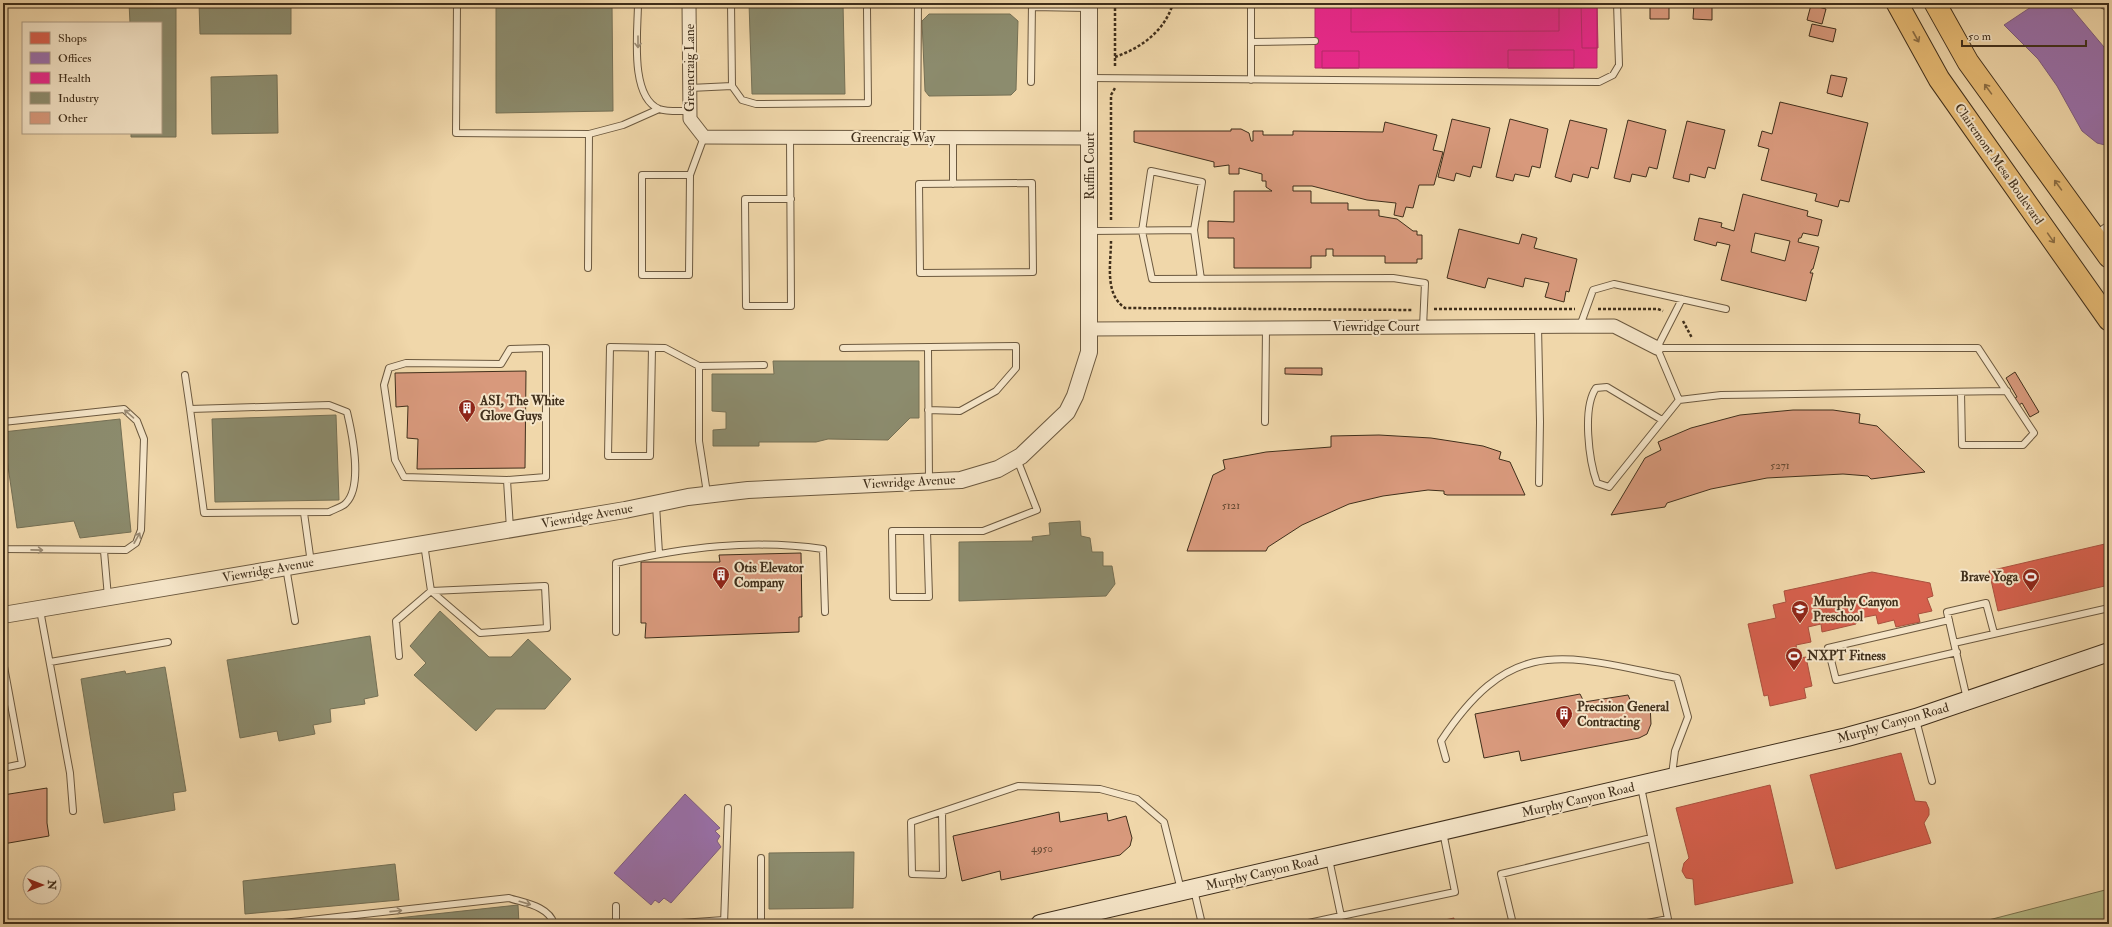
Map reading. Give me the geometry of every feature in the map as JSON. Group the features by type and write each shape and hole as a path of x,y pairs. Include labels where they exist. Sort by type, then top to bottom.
{"main road":[{"name":"Clairemont Mesa Boulevard","path":"1898,3 1939,79 2109,320"},
{"path":"1935,3 1968,62 2103,235 2109,257"},
{"name":"Murphy Canyon Road","path":"1040,924 1847,737 1916,718 2109,652"}],"street":[{"name":"Greencraig Lane","path":"689,3 690,119 701,134"},
{"name":"Ruffin Court","path":"1089,5 1090,329"},
{"name":"Greencraig Way","path":"701,134 790,137 1090,138"},
{"name":"Viewridge Court","path":"1090,329 1614,326 1657,348"},
{"name":"Viewridge Avenue","path":"3,615 707,495 748,490 962,480 998,469 1017,459 1066,412 1075,396 1089,352 1090,329"}],"lane":[{"path":"457,3 456,133 589,134 623,125 659,109 690,111"},
{"path":"638,3 638,76 645,97 659,109"},
{"path":"731,3 732,86 742,100 756,104 868,103 867,9"},
{"path":"917,138 918,3"},
{"path":"1251,3 1251,80"},
{"path":"1089,78 1600,82 1613,75 1619,65 1618,3"},
{"path":"2099,3 2109,8"},
{"path":"1031,82 1032,5 1089,5"},
{"path":"1251,42 1315,41"},
{"path":"690,88 732,86"},
{"path":"588,268 589,134"},
{"path":"690,175 642,175 642,275 689,275 690,175 701,134"},
{"path":"790,137 791,199 791,306 746,306 746,199 791,199"},
{"path":"953,138 953,184"},
{"path":"1201,279 1194,230 1202,182 1151,171 1142,231 1152,279 1201,279 1393,278 1425,283 1423,327"},
{"path":"1032,183 1033,272 920,273 919,184 953,184 1032,183"},
{"path":"1090,231 1194,230"},
{"path":"1580,326 1593,290 1614,284 1726,309"},
{"path":"1679,400 1657,348 1682,299"},
{"path":"1538,326 1540,422 1539,482"},
{"path":"1265,422 1266,328"},
{"path":"843,348 1016,346 1016,368 996,391 960,411 928,410"},
{"path":"652,348 650,456 608,456 610,347 665,348 699,366 764,365"},
{"path":"546,348 546,477 507,480 404,477 395,460 384,385 389,368 406,363 501,364 510,349 546,348"},
{"path":"928,348 929,481"},
{"path":"1657,348 1978,348 2034,433 2023,445 1962,445 1961,392"},
{"path":"699,366 699,441 707,495"},
{"path":"185,375 204,513 329,512 346,504 355,487 353,438 347,412 329,405 190,409"},
{"path":"1662,420 1607,387 1596,388 1590,397 1589,442 1591,467 1597,484 1609,487 1679,400 1721,395 2007,391"},
{"path":"3,422 124,409 137,421 144,440 141,530 136,543 126,550 104,551 4,549 3,543"},
{"path":"927,531 930,597 893,597 892,531 927,531 983,531 1037,510 1017,459"},
{"path":"507,480 510,529"},
{"path":"656,504 659,553"},
{"path":"304,513 311,563"},
{"path":"399,656 396,621 431,591 545,586 547,628 480,633 431,591 424,544"},
{"path":"616,632 616,563 659,553 731,544 794,545 823,549 825,612"},
{"path":"104,551 108,597"},
{"path":"286,567 295,621"},
{"path":"1967,700 1947,612 1986,603 1994,633"},
{"path":"1954,642 2109,608"},
{"path":"40,609 70,773 73,811"},
{"path":"1949,620 1828,648 1836,680 1957,652"},
{"path":"50,662 168,642"},
{"path":"1446,759 1441,741 1456,719 1481,692 1501,675 1526,663 1552,658 1585,660 1677,678 1688,717 1675,751 1671,778"},
{"path":"3,662 22,764 3,768"},
{"path":"1916,718 1932,781"},
{"path":"1641,785 1668,919 1642,924"},
{"path":"942,812 943,875 912,874 911,822 1018,786 1100,790 1137,800 1164,822 1188,890 1202,924"},
{"path":"666,924 724,922 728,808"},
{"path":"1304,924 1456,892 1443,831"},
{"path":"1513,924 1501,874 1651,838"},
{"path":"1329,857 1341,916"},
{"path":"761,858 761,924"},
{"path":"274,924 509,898 537,906 552,918 554,924"},
{"path":"616,906 616,924"}],"path":[{"path":"1115,3 1115,79 1114,91 1111,95 1112,231 1110,285 1113,297 1125,308 1424,310 1658,309 1679,316 1689,331 1695,348"},
{"path":"1115,57 1141,46 1168,18 1173,3"}],"green space":[{"path":"2109,889 2109,924 1973,924"}],"building: Shops":[{"path":"2109,543 2109,585 1998,611 1989,571"},
{"path":"1872,572 1930,583 1933,596 1927,598 1932,611 1918,614 1920,622 1896,627 1894,620 1878,624 1876,615 1855,619 1856,624 1822,632 1821,624 1808,627 1811,642 1796,645 1799,658 1806,657 1812,686 1804,688 1806,698 1770,706 1768,695 1764,696 1748,624 1776,618 1773,605 1786,602 1784,591"},
{"path":"1901,753 1915,801 1926,802 1929,809 1929,815 1924,823 1931,843 1836,869 1810,775"},
{"path":"1770,785 1793,883 1695,905 1693,879 1686,878 1682,871 1684,863 1689,858 1676,808"},
{"path":"1454,918 1454,922 1464,920 1465,924 1426,924"}],"building: Offices":[{"path":"2037,3 2067,3 2109,53 2109,146 2097,143 2082,131 2057,86 2038,59 2004,25"},
{"path":"685,794 720,828 715,831 720,836 717,841 721,847 671,903 664,898 659,903 655,900 651,905 614,873"}],"building: Health":[{"path":"1315,3 1597,3 1597,68 1315,68"},
{"path":"1351,3 1559,3 1559,31 1351,32"},
{"path":"1581,3 1597,3 1598,48 1582,48"},
{"path":"1508,50 1574,50 1574,68 1508,68"},
{"path":"1322,51 1359,51 1359,68 1322,68"}],"building: Industry":[{"path":"129,3 176,3 176,137 131,137 131,134 162,134 162,22 130,22"},
{"path":"199,3 291,3 291,34 200,34"},
{"path":"496,3 612,3 613,111 496,113"},
{"path":"749,3 843,3 845,94 752,94"},
{"path":"929,14 1010,14 1018,21 1016,90 1011,95 929,96 925,91 922,21"},
{"path":"277,75 278,133 212,134 211,77"},
{"path":"773,361 919,361 919,418 910,418 888,440 828,439 816,442 759,442 759,446 713,446 713,430 726,429 726,412 712,411 712,374 774,374"},
{"path":"336,415 339,500 215,502 212,419"},
{"path":"120,419 131,532 80,538 74,521 17,528 3,432"},
{"path":"1080,521 1081,536 1090,538 1092,552 1103,552 1103,566 1112,566 1115,584 1106,596 959,601 959,542 1033,541 1032,537 1050,535 1049,523"},
{"path":"440,611 489,657 511,657 528,639 571,679 545,709 496,709 476,731 414,675 426,663 410,646"},
{"path":"370,636 378,696 364,699 365,704 330,709 331,722 313,725 315,734 279,741 277,731 240,738 227,660"},
{"path":"165,667 186,791 173,793 175,810 104,823 81,679 125,671 126,674"},
{"path":"854,852 853,908 769,909 769,853"},
{"path":"395,864 399,900 245,914 243,881"},
{"path":"518,905 519,924 361,924 361,922"}],"building: Other":[{"path":"1650,3 1669,3 1669,19 1650,19"},
{"path":"1694,3 1712,3 1712,20 1693,19"},
{"path":"1811,5 1826,9 1822,24 1807,20"},
{"path":"1812,24 1836,29 1833,42 1809,36"},
{"path":"1831,75 1847,78 1842,97 1827,93"},
{"path":"1780,102 1868,123 1849,202 1840,200 1838,207 1815,201 1817,194 1761,180 1769,149 1758,146 1762,131 1772,134"},
{"path":"1452,119 1490,128 1481,168 1473,166 1470,177 1456,173 1454,181 1438,177"},
{"path":"1510,119 1548,129 1540,168 1532,166 1529,177 1515,174 1513,181 1496,177"},
{"path":"1570,120 1607,129 1598,169 1591,167 1588,178 1573,174 1571,182 1555,177"},
{"path":"1628,120 1666,130 1657,169 1649,167 1646,177 1632,174 1630,182 1614,178"},
{"path":"1687,121 1725,130 1715,169 1708,167 1705,178 1690,174 1689,182 1673,178"},
{"path":"1385,122 1437,135 1433,150 1443,152 1434,185 1419,185 1413,208 1406,207 1403,217 1394,215 1396,203 1367,200 1312,186 1293,186 1293,191 1311,191 1311,203 1348,203 1348,210 1379,210 1379,216 1397,219 1413,231 1417,231 1417,235 1422,235 1422,259 1417,259 1417,263 1385,263 1385,256 1333,256 1333,249 1326,249 1326,256 1311,256 1311,268 1234,268 1234,238 1208,238 1208,221 1234,222 1234,191 1272,191 1266,187 1266,181 1262,181 1262,174 1239,168 1239,174 1229,174 1229,165 1214,167 1214,162 1134,142 1134,131 1231,131 1231,129 1241,129 1249,133 1251,141 1253,141 1253,131 1263,131 1263,135 1293,135 1293,131 1383,132"},
{"path":"1743,194 1808,211 1807,216 1822,220 1818,236 1803,233 1798,242 1819,247 1813,269 1810,273 1813,273 1806,301 1721,280 1730,245 1717,242 1716,246 1694,240 1699,218 1722,223 1721,227 1734,231","holes":["1755,233 1790,241 1785,261 1751,252"]},
{"path":"1459,229 1519,244 1522,234 1537,238 1534,248 1577,259 1569,292 1566,291 1564,302 1545,297 1549,283 1525,278 1523,287 1488,278 1485,288 1447,278"},
{"path":"1285,368 1322,368 1322,375 1285,374"},
{"name":"ASI, The White Glove Guys","path":"526,371 525,468 417,469 418,439 407,438 408,406 396,407 395,373"},
{"path":"2015,372 2039,412 2030,417 2022,403 2019,405 2015,398 2017,397 2006,378"},
{"path":"1793,410 1833,410 1860,414 1859,423 1877,426 1925,472 1871,479 1868,476 1843,474 1767,478 1711,489 1667,503 1665,507 1611,515 1645,458 1661,450 1658,442 1691,428 1740,415"},
{"path":"1379,435 1431,438 1483,446 1501,452 1499,459 1510,462 1525,495 1447,495 1444,494 1444,491 1428,490 1383,496 1349,504 1302,525 1268,547 1266,551 1187,551 1213,475 1225,469 1223,460 1266,452 1331,447 1331,436"},
{"name":"Otis Elevator Company","path":"801,553 802,617 799,617 799,632 645,638 646,623 641,623 641,562 720,562 719,555"},
{"name":"Precision General Contracting","path":"1580,694 1584,702 1628,695 1632,704 1650,704 1651,724 1647,734 1639,738 1521,761 1519,751 1484,758 1475,714"},
{"path":"47,788 47,823 49,836 3,844 3,795"},
{"path":"1059,812 1060,822 1107,813 1108,821 1126,816 1132,838 1130,846 1120,855 1001,880 1000,871 962,881 953,836"}],"place":[{"name":"ASI, The White Glove Guys","path":"467,423"},
{"name":"Otis Elevator Company","path":"721,590"},
{"name":"Brave Yoga","path":"2031,592"},
{"name":"Murphy Canyon Preschool","path":"1800,624"},
{"name":"NXPT Fitness","path":"1794,671"},
{"name":"Precision General Contracting","path":"1564,729"}]}
